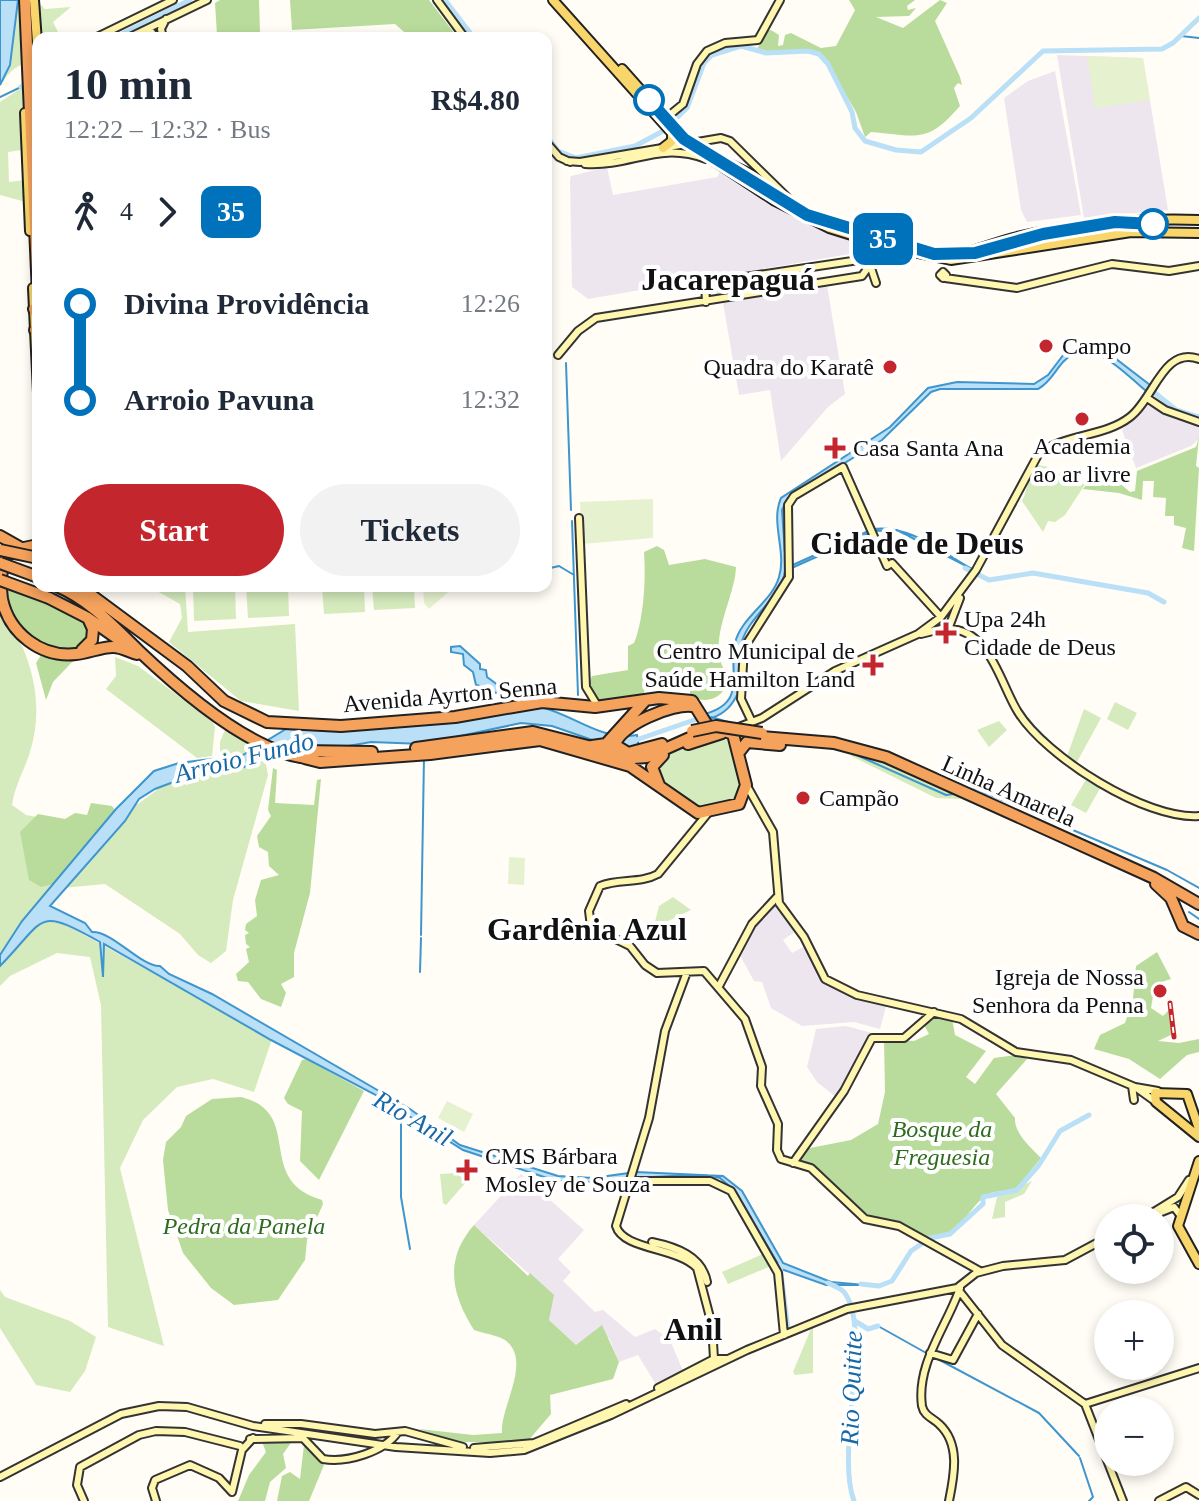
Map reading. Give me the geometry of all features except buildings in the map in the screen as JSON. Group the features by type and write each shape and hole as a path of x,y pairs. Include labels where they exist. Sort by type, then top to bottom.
{"highway":[{"path":"22,23 27,2"},
{"path":"27,2 32,55"},
{"path":"0,536 25,550"},
{"path":"32,547 10,551 1,573 2,602 16,631 35,645 56,653 77,654 118,647 137,654"},
{"path":"0,550 32,557"},
{"path":"0,564 32,574"},
{"path":"32,573 14,564 4,572 4,599 18,628 35,642 60,652 80,651 106,634 109,640 102,649"},
{"name":"Avenida Ayrton Senna","path":"0,580 32,592"},
{"name":"Avenida Ayrton Senna","path":"33,592 88,618 217,714 253,737"},
{"name":"Avenida Ayrton Senna","path":"70,592 96,608 177,684"},
{"name":"Avenida Ayrton Senna","path":"75,592 116,616 187,666 253,737"},
{"path":"87,592 116,616"},
{"name":"Avenida Ayrton Senna","path":"92,592 116,616 209,692 274,723 356,725 455,717 533,703 600,707 666,698 694,705"},
{"path":"88,618 93,629 91,644"},
{"path":"156,649 170,665 166,670 157,666"},
{"path":"209,692 204,699 217,714"},
{"path":"650,700 644,710 655,716"},
{"path":"544,733 558,733 595,747 604,746 650,700"},
{"path":"706,727 694,705 621,730 615,741 621,751 638,752 716,726 795,738"},
{"path":"706,727 727,729 735,738 745,779 745,793 739,804 708,813"},
{"path":"693,742 706,727"},
{"name":"Avenida Ayrton Senna","path":"292,753 446,745 519,732 544,733 626,756 673,742"},
{"path":"660,786 652,771 656,760 717,733 735,738"},
{"name":"Avenida Ayrton Senna","path":"304,758 425,751 540,736 603,756 630,760 647,757 673,742"},
{"path":"253,737 292,753"},
{"name":"Linha Amarela","path":"795,738 834,743 894,760 1199,901"},
{"name":"Linha Amarela","path":"795,738 846,742 889,755 1187,889 1199,901"},
{"name":"Avenida Ayrton Senna","path":"292,753 304,758 332,761 540,740 626,764 686,808 708,813"},
{"path":"740,751 748,742 790,746 834,743"},
{"path":"450,751 483,743"},
{"path":"630,760 643,763 660,786"},
{"path":"1112,860 1161,887 1171,898 1183,926 1199,932"},
{"path":"1199,901 1187,907 1181,915 1186,924 1199,932"}],"main road":[{"path":"553,0 686,145 807,218 871,248 942,259 1131,232 1199,233"},
{"path":"560,0 669,126 672,141 663,148"},
{"path":"27,2 32,55"},
{"path":"22,23 32,62"},
{"path":"686,145 770,187 795,206 871,248 948,255 976,251 1025,235 1134,218 1199,220"},
{"path":"1025,235 1019,242 1026,248"},
{"path":"1008,239 1014,242 1011,251"},
{"path":"1199,1129 1187,1094 1159,1091 1154,1095 1156,1102 1199,1137"},
{"path":"1199,1160 1180,1215 1180,1234 1199,1264"}],"street":[{"path":"107,32 173,0"},
{"path":"139,32 207,0"},
{"path":"437,0 461,32"},
{"path":"669,126 683,104 697,64 707,51 728,42 756,41 780,0"},
{"path":"163,32 163,22 171,15"},
{"path":"139,32 151,32"},
{"path":"608,161 663,148 728,139 795,206"},
{"path":"552,147 567,161 608,161 686,145"},
{"path":"706,302 705,283 871,248"},
{"path":"871,248 871,273 876,283"},
{"path":"558,355 592,319 858,277 868,270 871,248"},
{"path":"942,259 945,275 1017,288 1115,264 1169,271 1199,266"},
{"path":"754,275 757,293"},
{"path":"727,729 755,721 835,671 918,634 933,624 961,595 1034,459 1053,445 1115,426 1130,417 1176,357 1185,355 1199,359"},
{"path":"1147,398 1165,410 1199,422"},
{"path":"755,721 741,699 745,645 785,586 790,567 789,503 843,467 889,564 941,617"},
{"path":"579,518 586,687 591,701 600,707"},
{"path":"918,634 937,632 955,622 961,595"},
{"path":"948,609 955,622 987,650 1018,713 1057,751 1105,784 1143,804 1179,816 1199,816"},
{"path":"933,624 937,632"},
{"path":"569,704 581,698 586,687"},
{"path":"740,751 740,738 755,721"},
{"path":"745,779 773,832 780,905 804,937 820,973 830,982 857,995 972,1024 1016,1052 1071,1060 1134,1086 1159,1091"},
{"path":"739,804 751,804 760,810"},
{"path":"686,808 693,819 692,831"},
{"path":"708,813 658,874 646,879 618,879 600,886 589,915 589,924 595,932 630,946 653,971 686,975 704,971 742,1013 759,1058 761,1086 778,1124 777,1153 793,1163 811,1168 865,1219 899,1226 976,1270 997,1273 1065,1260 1094,1244"},
{"path":"719,986 736,950 777,897"},
{"path":"771,903 780,905"},
{"path":"686,975 665,1031 649,1118 616,1222 618,1234 687,1260 699,1270 712,1325 716,1361"},
{"path":"793,1163 849,1083 872,1038 904,1038 934,1012"},
{"path":"1134,1086 1134,1100"},
{"path":"1134,1086 1156,1102"},
{"path":"1167,1204 1181,1195 1199,1160"},
{"path":"631,1177 710,1181 731,1191 778,1273 784,1335"},
{"path":"622,1206 619,1223 626,1236 678,1249 705,1272 716,1361"},
{"path":"1174,1208 1180,1215"},
{"path":"653,1247 678,1249"},
{"path":"949,1501 954,1455 943,1428 922,1407 932,1352 961,1289 976,1270 1032,1265"},
{"path":"997,1273 1005,1270 1006,1266"},
{"path":"0,1479 121,1414 139,1408 179,1405 249,1424 379,1445 511,1452 542,1445 716,1361 728,1359 850,1308 961,1289 976,1270"},
{"path":"961,1289 1005,1348 1085,1404 1123,1501"},
{"path":"932,1352 950,1361 964,1343 977,1313"},
{"path":"1085,1404 1199,1368"},
{"path":"249,1424 301,1424 388,1437"},
{"path":"249,1424 250,1438"},
{"path":"239,1447 279,1424"},
{"path":"299,1433 301,1424"},
{"path":"250,1438 303,1438 310,1441 323,1459 352,1460 398,1432 409,1432 457,1446 510,1446 537,1442 583,1425"},
{"path":"84,1501 77,1485 80,1467 146,1432 185,1432 239,1447"},
{"path":"417,1448 413,1441 421,1436"},
{"path":"366,1442 368,1452"},
{"path":"156,1501 152,1488 155,1480 190,1465 219,1478 232,1492 239,1447"},
{"path":"1159,1501 1186,1487 1199,1495"}],"shaded area":[{"path":"1057,55 1143,58 1168,210 1084,218"},
{"path":"1055,71 1081,215 1027,222 1021,210 1004,98 1028,81"},
{"path":"607,167 613,195 717,177 721,170 821,229 864,240 867,251 588,299 572,287 570,180 571,176"},
{"path":"827,285 845,394 828,407 781,461 770,390 739,395 723,303"},
{"path":"1146,405 1199,425 1199,439 1191,446 1136,468 1122,430"},
{"path":"772,904 777,905 796,931 783,940 792,953 805,946 817,972 825,979 887,1003 880,1029 854,1022 802,1026 771,1008 762,982 754,981 737,950"},
{"path":"846,1026 872,1033 837,1098 817,1082 807,1067 816,1029"},
{"path":"521,1174 584,1230 558,1259 571,1272 563,1281 595,1312 603,1310 635,1337 655,1329 670,1340 683,1371 655,1383 638,1355 619,1362 609,1338 576,1345 548,1319 553,1295 474,1225"}],"green space":[{"path":"19,0 24,81 0,94 22,82 21,65 11,71 0,86"},
{"path":"36,0 45,9 71,7 53,22 58,32 38,32"},
{"path":"220,0 259,0 260,32 217,32 215,3"},
{"path":"290,0 429,0 453,32 404,32 395,24 292,30"},
{"path":"849,0 915,0 907,6 908,10 916,8 909,16 876,17 903,28 940,0 947,3 935,21 962,85 958,83 954,88 960,106 939,127 921,135 871,132 865,137 856,112 821,53 757,49 767,31 771,30 779,35 778,46 783,45 785,35 791,33 821,48 836,46 855,10"},
{"path":"1087,56 1143,58 1150,100 1095,108"},
{"path":"23,87 24,156 21,158 21,150 8,152 9,182 25,180 26,202 0,195 0,102"},
{"path":"1119,223 1136,225 1049,241 1020,241"},
{"path":"753,276 756,293 707,301 706,283"},
{"path":"1199,437 1194,551 1182,548 1186,528 1174,525 1174,516 1165,516 1166,498 1153,497 1154,481 1143,481 1142,500 1119,493 1083,489 1092,477 1108,476 1111,483 1117,481 1130,492 1135,491 1137,471 1196,447"},
{"path":"1034,464 1053,468 1071,485 1086,483 1065,515 1055,522 1048,521 1043,532 1022,501"},
{"path":"653,499 653,538 582,544 580,502"},
{"path":"657,546 664,550 669,565 705,559 736,567 719,639 723,666 731,678 724,691 708,700 690,695 690,679 678,673 666,680 647,680 642,700 600,704 588,686 592,676 628,670 628,646 634,643 642,611 644,552"},
{"path":"4,584 85,618 92,636 79,650 37,640 19,625 7,600"},
{"path":"159,592 185,592 188,632 295,624 299,711 241,701 169,642 182,618 180,604"},
{"path":"193,592 235,592 236,619 194,621"},
{"path":"246,592 288,592 289,616 248,618"},
{"path":"322,592 364,592 365,612 324,614"},
{"path":"372,592 414,592 415,608 374,610"},
{"path":"423,592 448,592 429,609 424,603"},
{"path":"0,611 23,648 34,686 36,725 12,805 26,815 86,826 108,811 138,804 161,787 192,775 231,772 265,760 268,775 233,900 226,951 211,963 198,955 180,934 105,884 63,888 43,912 272,1039 254,1092 213,1079 177,1087 143,1120 120,1168 164,1346 108,1327 101,1005 90,957 57,953 10,976 0,986"},
{"path":"41,655 75,659 53,682 46,700 36,663"},
{"path":"115,657 138,666 212,721 215,727 212,756 197,758 106,689 116,676"},
{"path":"1115,702 1137,713 1128,730 1107,719"},
{"path":"1084,709 1101,718 1077,762 1067,756"},
{"path":"999,721 1007,730 989,747 977,730"},
{"path":"226,727 259,747 243,755 220,759 220,742"},
{"path":"712,736 729,736 744,788 740,799 698,811 658,782 655,766 661,758"},
{"path":"856,748 963,796 959,799 936,798 851,756 851,749"},
{"path":"273,768 277,770 275,803 314,805 317,780 321,779 310,893 294,953 294,977 281,984 286,993 281,1007 261,999 248,982 238,981 236,974 249,962 246,949 250,947 246,944 245,935 249,933 245,930 246,924 257,916 255,900 261,880 279,875 269,866 268,852 259,847 257,836 271,816 268,810"},
{"path":"1088,776 1102,785 1086,813 1071,805"},
{"path":"91,803 112,806 115,810 53,884 41,887 29,880 20,832 38,814 65,819 75,813 87,815"},
{"path":"509,857 525,858 524,885 508,884"},
{"path":"673,897 691,910 666,922 659,935 654,926 659,906"},
{"path":"1157,952 1171,979 1155,984 1151,1008 1163,1016 1171,1008 1173,1034 1158,1041 1179,1043 1199,1039 1199,1052 1187,1055 1160,1079 1129,1059 1094,1049 1100,1035 1125,1023 1133,999 1136,966"},
{"name":"Bosque da Freguesia","path":"938,1016 952,1018 955,1035 986,1051 966,1077 975,1084 994,1058 1016,1055 1027,1059 996,1094 1015,1118 1024,1140 1041,1158 1015,1190 991,1193 952,1230 927,1237 907,1233 866,1213 799,1158 805,1149 851,1140 878,1124 885,1092 884,1039 914,1041 929,1034 924,1025"},
{"path":"306,1059 364,1091 319,1180 300,1161 302,1111 288,1104 284,1098 302,1060"},
{"name":"Pedra da Panela","path":"241,1097 260,1105 271,1117 289,1178 301,1190 322,1200 323,1204 307,1240 305,1260 278,1300 234,1305 211,1288 183,1253 168,1210 163,1160 166,1142 181,1127 186,1116 212,1099"},
{"path":"447,1101 473,1114 464,1132 438,1118"},
{"path":"455,1173 467,1181 446,1205 443,1203 440,1174"},
{"path":"1032,1181 1024,1194 1005,1202 1005,1217 992,1219 997,1197"},
{"path":"474,1225 528,1276 530,1273 554,1295 549,1320 576,1345 602,1325 619,1362 613,1379 550,1395 551,1414 527,1442 454,1442 419,1429 473,1435 502,1433 516,1372 513,1349 502,1338 474,1330 460,1303 454,1277 458,1251"},
{"path":"765,1253 771,1266 728,1284 722,1272"},
{"path":"0,1290 5,1297 70,1321 96,1337 85,1371 70,1392 36,1385 0,1328"},
{"path":"813,1324 813,1373 795,1375 793,1372"},
{"path":"261,1439 293,1440 283,1454 286,1468 270,1482 265,1501 238,1501 249,1475 266,1452"},
{"path":"307,1441 324,1465 309,1501 277,1501 282,1476 290,1472 300,1479"}],"water":[{"path":"0,0 18,0 10,65 0,85"},
{"path":"1080,346 1107,352 1150,385 1146,391 1108,360 1085,352 1074,354 1064,361 1038,389 940,389 931,392 882,440 788,498 782,510 786,568 873,529 895,530 874,531 785,571 778,590 752,622 742,641 741,683 736,697 724,712 707,720 705,714 718,709 732,694 733,654 738,634 770,594 779,577 781,557 777,517 781,498 890,427 928,388 957,382 1034,384 1048,375 1064,354"},
{"path":"898,531 924,541 972,569"},
{"path":"460,646 480,664 480,669 486,670 487,677 514,697 476,685 473,672 464,665 463,654 451,652 451,647"},
{"name":"Rio Anil","path":"540,707 612,735 637,735 639,749 601,743 552,726 521,723 423,744 371,742 348,746 274,748 244,767 192,775 155,789 139,799 125,821 50,906 85,923 92,932 109,937 144,961 160,966 169,974 212,994 410,1109 460,1145 558,1176 593,1178 629,1173 628,1178 599,1182 556,1181 463,1150 374,1094 271,1040 104,944 103,977 100,942 64,924 43,922 0,966 0,955 22,921 116,809 154,771 179,763 243,755 286,729 342,730 446,723"},
{"path":"636,1172 706,1175 702,1178 691,1175 634,1178"},
{"path":"707,1175 723,1176 742,1191 783,1263 831,1282 865,1285 826,1285 781,1269 736,1192 720,1178"}],"waterway":[{"path":"126,32 190,0"},
{"path":"445,0 469,32"},
{"path":"552,143 558,151 576,158 635,146 663,131 687,108 704,63 712,55 741,46 766,53 808,51 819,54 828,64 852,112 855,128 865,141 896,150 921,152 971,118 1043,51 1162,49 1173,43 1199,18"},
{"path":"1181,36 1199,38"},
{"path":"21,87 32,81"},
{"path":"0,97 21,87"},
{"path":"566,363 571,510"},
{"path":"1149,388 1176,410 1199,417"},
{"path":"572,521 578,695"},
{"path":"552,568 559,566 574,575"},
{"path":"965,568 989,580 1033,573 1148,593 1164,602"},
{"name":"Arroio Fundo","path":"633,741 703,717"},
{"path":"711,717 735,724"},
{"path":"817,746 846,751"},
{"path":"852,753 946,795 954,794"},
{"path":"421,935 424,757"},
{"path":"974,788 1167,870 1199,888"},
{"path":"1137,876 1152,884"},
{"path":"1189,912 1199,919"},
{"path":"420,972 421,938"},
{"path":"861,1284 879,1286 892,1281 911,1251 930,1238 950,1234 983,1204 983,1197 1017,1190 1039,1165 1060,1131 1089,1115"},
{"name":"Rio Anil","path":"401,1119 401,1197 410,1249"},
{"path":"780,1265 788,1330"},
{"name":"Rio Quitite","path":"828,1283 844,1292 852,1309 855,1333 848,1452 854,1501"},
{"path":"855,1321 868,1329 878,1326"},
{"path":"878,1326 928,1354"},
{"path":"934,1357 1039,1413 1079,1456"},
{"path":"1080,1458 1093,1497 1089,1501"}],"railway":[{"path":"1170,1003 1174,1037"}],"bus line":[{"name":"35","path":"649,100 684,139 775,192 807,215 934,254 952,256 975,253 1043,234 1115,222 1153,224"}],"place":[{"name":"Campo","path":"1046,346"},
{"name":"Quadra do Karatê","path":"890,367"},
{"name":"Academia ao ar livre","path":"1082,419"},
{"name":"Casa Santa Ana","path":"835,448"},
{"name":"Upa 24h Cidade de Deus","path":"946,633"},
{"name":"Centro Municipal de Saúde Hamilton Land","path":"873,665"},
{"name":"Campão","path":"803,798"},
{"name":"Igreja de Nossa Senhora da Penna","path":"1160,991"},
{"name":"CMS Bárbara Mosley de Souza","path":"467,1170"}],"district":[{"name":"Jacarepaguá","path":"728,279"},
{"name":"Cidade de Deus","path":"917,543"},
{"name":"Gardênia Azul","path":"587,929"},
{"name":"Anil","path":"693,1329"}]}
